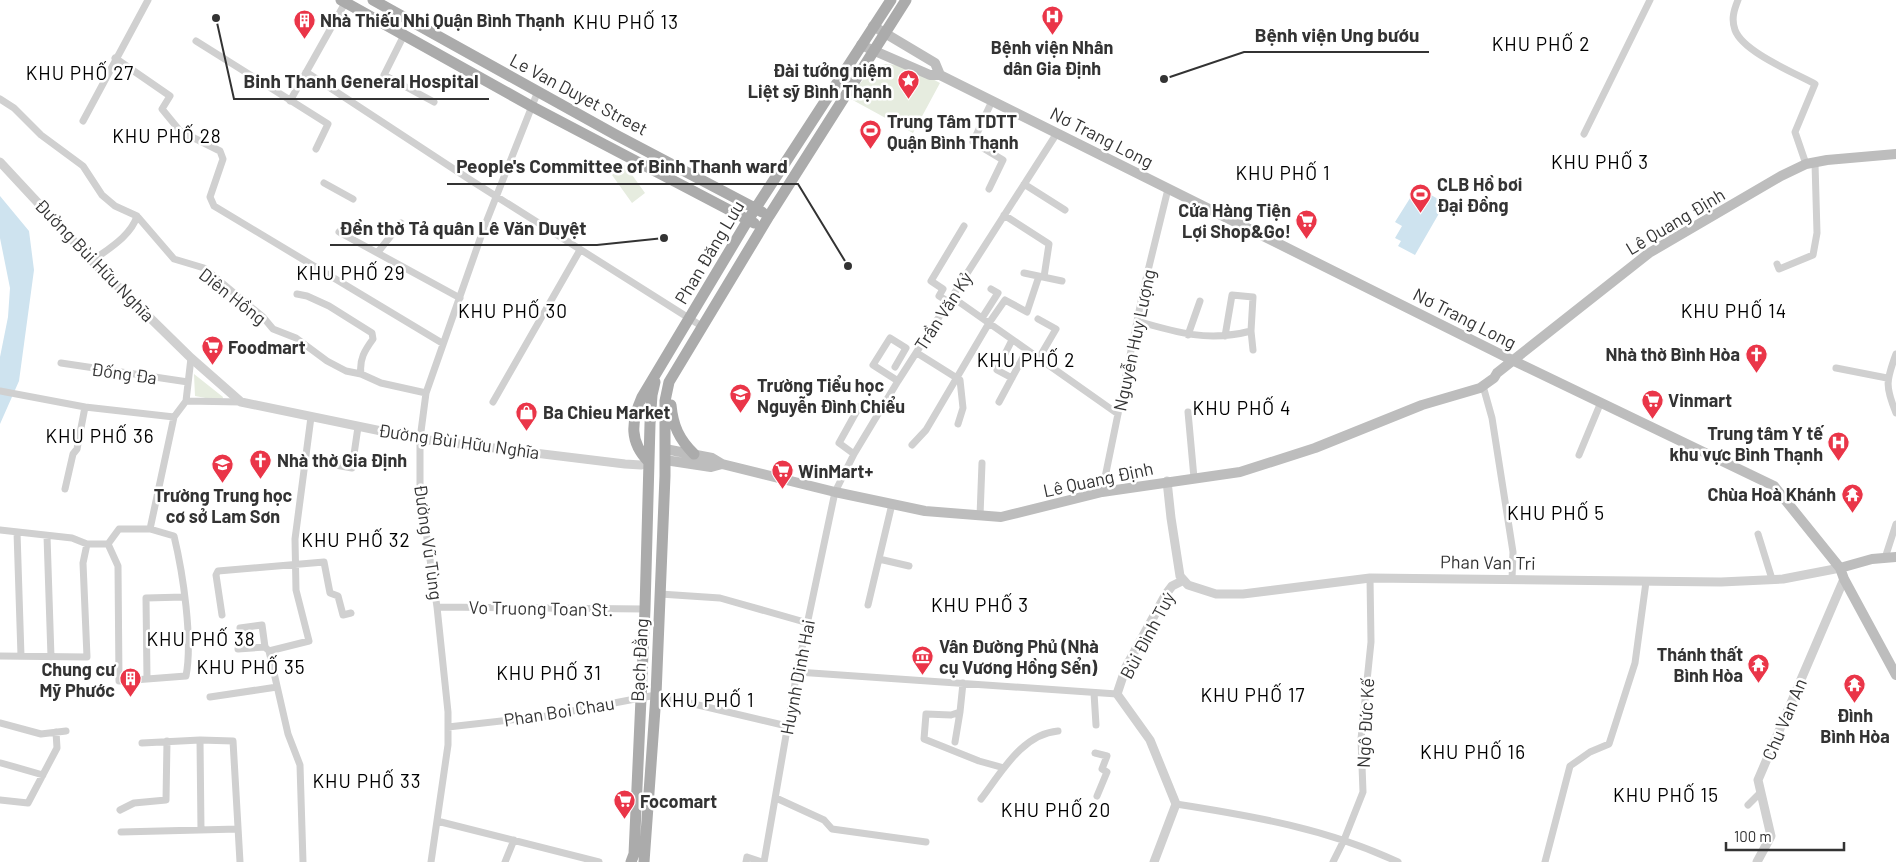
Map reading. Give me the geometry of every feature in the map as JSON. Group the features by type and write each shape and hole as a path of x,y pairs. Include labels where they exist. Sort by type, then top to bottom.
{"main road":[{"name":"Le Van Duyet Street","path":"373,0 606,129 769,216"},
{"name":"Phan Đăng Lưu","path":"649,462 652,396 658,374 748,220 890,0"},
{"name":"Phan Đăng Lưu","path":"665,454 665,401 669,382 769,216 906,0"},
{"name":"Le Van Duyet Street","path":"343,1 531,106 763,228"},
{"name":"Nơ Trang Long","path":"873,26 935,63 940,75"},
{"name":"Nơ Trang Long","path":"861,45 930,75 940,75 1512,360 1774,486 1840,568 1844,579 1896,675"},
{"path":"599,142 606,129"},
{"name":"Lê Quang Định","path":"665,454 694,454 712,458 722,464 835,492 925,511 1001,517 1102,492 1167,481 1240,472 1314,448 1422,405 1483,386 1512,360 1648,253 1781,176 1811,164 1896,154"},
{"name":"Lê Quang Định","path":"1472,388 1484,378 1497,373"},
{"path":"658,374 642,397 633,420 635,445 649,462 665,454"},
{"path":"669,382 676,429 684,444 694,454"},
{"path":"650,448 665,454"},
{"name":"Lê Quang Định","path":"665,454 711,468 722,464"},
{"name":"Bạch Đằng","path":"644,862 656,695 665,454"},
{"name":"Bạch Đằng","path":"631,862 634,854 645,610 649,462"},
{"name":"Phan Van Tri","path":"1840,568 1891,557"}],"street":[{"path":"82,121 148,0"},
{"path":"1584,134 1650,0"},
{"path":"1738,0 1733,15 1734,29 1738,37 1758,54 1815,84 1795,132 1811,164 1817,234 1813,255 1779,269 1777,264"},
{"path":"290,101 343,1"},
{"path":"404,35 384,75 434,102"},
{"path":"196,41 328,124 316,149"},
{"path":"115,58 170,96 162,109 180,131 220,151 223,159 210,197 214,206 442,343"},
{"path":"306,72 472,181 703,327"},
{"name":"Đường Vũ Tùng","path":"431,862 448,727 447,694 437,607 420,491 420,439 426,393 442,343 496,195 538,91"},
{"name":"Diên Hồng","path":"0,99 14,108 42,135 83,166 102,196 115,206 137,216 174,259 204,268 263,316 273,329 296,338 332,364 381,383 426,393"},
{"path":"989,189 1003,160 973,142 992,101"},
{"name":"Trần Văn Kỷ","path":"835,492 854,454 898,381 1057,133"},
{"name":"Đường Bùi Hữu Nghĩa","path":"0,162 92,261 191,358 241,402"},
{"path":"324,182 353,199"},
{"path":"1024,184 1065,210"},
{"name":"Nguyễn Huy Lượng","path":"1102,492 1137,321 1168,188"},
{"path":"912,445 926,430 989,323 1005,300 1026,312 1042,277 1049,244 1004,215"},
{"path":"92,261 117,243 134,224 137,216"},
{"path":"378,252 401,223"},
{"path":"964,226 931,281 943,289 939,296 951,300 982,318 1118,414"},
{"path":"339,232 460,298"},
{"path":"492,402 580,250"},
{"path":"1024,273 1062,281"},
{"path":"982,318 998,293 991,289"},
{"path":"297,294 307,296 329,306 372,333 373,339 364,350 360,366 361,374"},
{"path":"1226,336 1232,295 1253,297 1251,331 1253,350"},
{"path":"1188,335 1200,301"},
{"path":"1038,319 1056,329 1039,358"},
{"path":"1137,321 1188,335 1226,336 1251,331"},
{"path":"894,367 906,348 890,338 873,365 898,381"},
{"path":"1012,340 997,370 1012,378"},
{"path":"998,402 1027,350"},
{"path":"916,352 960,380 963,390 963,408 958,424"},
{"path":"1896,354 1887,378 1896,413"},
{"path":"150,529 174,417 186,401 191,358"},
{"name":"Đống Đa","path":"60,363 188,382"},
{"path":"1836,368 1887,378"},
{"path":"1483,386 1492,418 1512,549 1512,579"},
{"path":"0,391 85,407 174,417"},
{"name":"Đường Bùi Hữu Nghĩa","path":"186,401 241,402 420,439 625,464 641,465 649,462"},
{"path":"1579,454 1601,402"},
{"path":"65,489 73,454 77,449 85,407"},
{"path":"854,454 839,443 859,407"},
{"path":"1188,412 1194,478"},
{"path":"238,649 267,649 309,641 296,590 295,539 311,417"},
{"path":"324,463 352,468 358,427"},
{"path":"980,516 982,463"},
{"path":"1167,481 1174,545 1182,581"},
{"name":"Huynh Dinh Hai","path":"763,862 776,798 797,672 835,492"},
{"path":"868,605 892,504"},
{"path":"1891,557 1896,524"},
{"path":"119,529 150,529 174,536 184,597 189,662 186,676 119,681 118,566 108,544 119,529"},
{"path":"0,530 72,538 87,544 108,544"},
{"path":"17,532 21,656"},
{"path":"1758,534 1772,579"},
{"path":"47,536 51,657"},
{"path":"0,656 87,657 83,562 87,544"},
{"path":"879,559 909,566"},
{"path":"222,616 216,575 218,571 324,562 330,593 338,596 343,615 351,613"},
{"name":"Phan Van Tri","path":"1182,581 1195,588 1216,594 1227,594 1370,578 1646,582 1772,579 1840,568"},
{"name":"Ngô Đức Kế","path":"1333,862 1363,792 1361,739 1371,642 1370,578"},
{"name":"Chu Van An","path":"1757,862 1770,836 1758,780 1844,579"},
{"name":"Bùi Đình Tuý","path":"1117,694 1126,667 1166,594 1172,586 1182,581"},
{"path":"1545,862 1570,766 1590,752 1609,744 1635,662 1646,582"},
{"path":"660,594 720,598 808,623"},
{"path":"147,679 146,598 184,597"},
{"name":"Vo Truong Toan St.","path":"437,607 645,610"},
{"path":"240,628 262,625 288,734 300,765 303,862"},
{"path":"797,672 1117,694 1150,740 1176,804 1154,862"},
{"path":"954,742 963,684"},
{"path":"210,696 277,687"},
{"path":"1094,693 1096,725"},
{"name":"Phan Boi Chau","path":"448,727 546,716 656,695 787,726"},
{"path":"960,712 951,715 926,714 924,739 979,761 1004,768"},
{"path":"0,722 41,734 66,731"},
{"path":"981,799 1004,768 1029,742 1039,735 1058,731"},
{"path":"0,800 28,804 57,748 56,732"},
{"path":"200,740 201,830"},
{"path":"142,743 200,740 233,741 240,862"},
{"path":"120,810 134,803 166,800 167,741"},
{"path":"1095,753 1107,756 1102,769 1107,772 1096,796"},
{"path":"0,765 43,775"},
{"path":"1748,805 1760,793"},
{"path":"776,798 824,820 832,830 926,842"},
{"path":"1176,804 1248,815 1298,826 1344,840 1398,862"},
{"path":"437,821 599,862"},
{"path":"121,832 238,829"},
{"path":"506,862 514,840"},
{"path":"746,862 747,857 763,862"}],"shaded area":[{"path":"886,64 908,66 940,83 913,133 849,98 872,68"},
{"path":"625,165 645,193 632,203 612,175"},
{"path":"194,374 223,397 222,401 195,396"}],"water":[{"name":"CLB Hồ bơi Đại Đồng","path":"1417,187 1445,203 1415,255 1398,246 1401,241 1395,238 1402,226 1395,222"},
{"path":"0,196 29,231 34,270 19,381 0,424 0,357 8,317 10,288 0,238"}],"place":[{"name":"Binh Thanh General Hospital","path":"216,18"},
{"name":"Bệnh viện Nhân dân Gia Định","path":"1052,36"},
{"name":"Nhà Thiếu Nhi Quận Bình Thạnh","path":"304,39"},
{"name":"Bệnh viện Ung bướu","path":"1164,79"},
{"name":"Đài tưởng niệm Liệt sỹ Bình Thạnh","path":"908,99"},
{"name":"Trung Tâm TDTT Quận Bình Thạnh","path":"871,150"},
{"name":"CLB Hồ bơi Đại Đồng","path":"1421,213"},
{"name":"Đền thờ Tả quân Lê Văn Duyệt","path":"664,238"},
{"name":"Cửa Hàng Tiện Lợi Shop&Go!","path":"1307,239"},
{"name":"People's Committee of Binh Thanh ward","path":"848,266"},
{"name":"Foodmart","path":"212,366"},
{"name":"Nhà thờ Bình Hòa","path":"1756,373"},
{"name":"Trường Tiểu học Nguyễn Đình Chiểu","path":"741,414"},
{"name":"Vinmart","path":"1652,419"},
{"name":"Ba Chieu Market","path":"527,431"},
{"name":"Trung tâm Y tế khu vực Bình Thạnh","path":"1839,462"},
{"name":"Nhà thờ Gia Định","path":"261,479"},
{"name":"Trường Trung học cơ sở Lam Sơn","path":"223,484"},
{"name":"WinMart+","path":"782,490"},
{"name":"Chùa Hoà Khánh","path":"1852,513"},
{"name":"Vân Đường Phủ (Nhà cụ Vương Hồng Sển)","path":"923,675"},
{"name":"Thánh thất Bình Hòa","path":"1759,683"},
{"name":"Chung cư Mỹ Phước","path":"131,698"},
{"name":"Đình Bình Hòa","path":"1855,704"},
{"name":"Focomart","path":"624,820"}],"district":[{"name":"KHU PHỐ 13","path":"626,21"},
{"name":"KHU PHỐ 2","path":"1541,43"},
{"name":"KHU PHỐ 27","path":"80,72"},
{"name":"KHU PHỐ 28","path":"167,135"},
{"name":"KHU PHỐ 3","path":"1600,161"},
{"name":"KHU PHỐ 1","path":"1283,172"},
{"name":"KHU PHỐ 29","path":"351,272"},
{"name":"KHU PHỐ 30","path":"513,310"},
{"name":"KHU PHỐ 14","path":"1734,310"},
{"name":"KHU PHỐ 2","path":"1026,359"},
{"name":"KHU PHỐ 4","path":"1242,407"},
{"name":"KHU PHỐ 36","path":"100,435"},
{"name":"KHU PHỐ 5","path":"1556,512"},
{"name":"KHU PHỐ 32","path":"356,539"},
{"name":"KHU PHỐ 3","path":"980,604"},
{"name":"KHU PHỐ 38","path":"201,638"},
{"name":"KHU PHỐ 35","path":"251,666"},
{"name":"KHU PHỐ 31","path":"549,672"},
{"name":"KHU PHỐ 17","path":"1253,694"},
{"name":"KHU PHỐ 1","path":"707,699"},
{"name":"KHU PHỐ 16","path":"1473,751"},
{"name":"KHU PHỐ 33","path":"367,780"},
{"name":"KHU PHỐ 15","path":"1666,794"},
{"name":"KHU PHỐ 20","path":"1056,809"}]}
